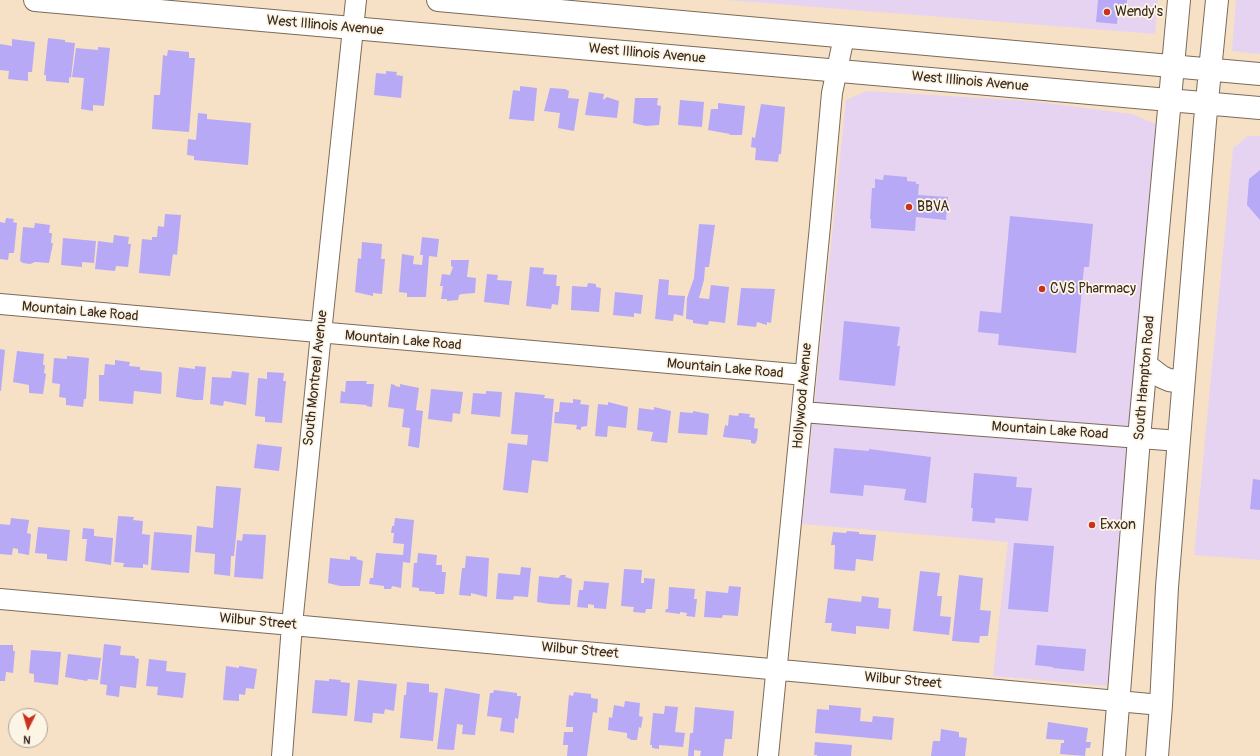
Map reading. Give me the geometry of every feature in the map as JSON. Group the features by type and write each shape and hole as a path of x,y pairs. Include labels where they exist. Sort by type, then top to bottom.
{"main road":[{"name":"West Illinois Avenue","path":"35,0 1260,108"},
{"path":"438,0 1260,74"},
{"name":"South Hampton Road","path":"1114,756 1139,438 1179,0"},
{"path":"1157,756 1167,587 1178,440 1217,0"},
{"path":"1146,365 1162,377 1169,380 1183,382"}],"street":[{"name":"South Montreal Avenue","path":"282,756 292,625 356,0"},
{"name":"Hollywood Avenue","path":"768,756 832,93 844,37"},
{"name":"Mountain Lake Road","path":"0,304 805,375"},
{"name":"Mountain Lake Road","path":"802,412 1178,440"},
{"name":"Wilbur Street","path":"0,599 1161,705"}],"shaded area":[{"path":"728,0 1158,0 1155,34"},
{"path":"1236,0 1260,0 1260,54 1232,51"},
{"path":"867,91 1030,101 1132,114 1158,125 1112,677 1106,686 993,676 1008,542 802,524 846,100"},
{"path":"1248,136 1260,136 1260,560 1194,555 1233,148"}],"building":[{"name":"Wendy's","path":"1098,0 1127,0 1126,13 1118,12 1117,24 1096,22"},
{"path":"48,38 75,43 71,78 69,77 69,83 46,81 46,75 44,75"},
{"path":"12,39 35,42 32,72 28,72 28,81 8,79 9,71 0,70 0,44 12,46"},
{"path":"98,47 110,48 104,106 93,105 93,111 81,109 84,78 72,77 76,48 98,50"},
{"path":"168,50 189,52 189,58 195,58 189,132 152,129 154,95 160,95 163,55 167,56"},
{"path":"386,71 397,72 396,75 403,76 401,98 374,95 376,73 386,74"},
{"path":"520,86 537,88 534,121 509,119 513,90 520,91"},
{"path":"550,88 565,89 569,91 568,98 579,99 574,131 558,128 560,113 544,111"},
{"path":"589,92 604,94 603,100 607,97 619,101 617,118 585,115"},
{"path":"635,98 658,98 657,105 661,106 659,125 646,126 633,123"},
{"path":"680,100 704,102 702,127 678,125"},
{"path":"718,103 745,106 742,135 729,135 730,134 708,130 711,109 718,109"},
{"path":"761,104 785,107 781,154 779,154 778,162 755,160 756,148 751,147 752,137 755,138"},
{"path":"198,113 207,114 207,119 251,123 248,165 194,160 194,156 187,155 188,139 196,140"},
{"path":"1260,170 1260,220 1247,205 1249,179"},
{"name":"BBVA","path":"884,175 907,177 907,181 916,182 916,184 919,184 918,195 948,197 946,220 916,217 915,231 871,228 870,219 872,188 875,188 875,179 883,180"},
{"path":"165,214 181,215 177,255 173,254 170,276 139,273 142,239 152,240 152,237 157,237 158,226 164,227"},
{"name":"CVS Pharmacy","path":"1010,216 1093,224 1089,267 1084,267 1076,353 998,345 999,334 978,332 980,311 1001,313"},
{"path":"6,218 14,219 13,222 17,223 14,253 9,253 8,260 0,259 0,222 5,223"},
{"path":"35,223 50,225 49,233 52,233 51,243 53,243 49,263 35,262 30,264 20,261 23,227 34,228"},
{"path":"699,224 715,225 709,267 705,267 704,280 699,298 709,299 711,285 729,287 725,323 709,321 708,325 693,323 693,320 686,319 687,298 694,278"},
{"path":"114,235 129,237 128,244 131,244 128,267 116,266 115,271 95,269 98,241 113,243"},
{"path":"422,237 439,239 437,257 429,256 426,297 407,297 407,293 399,292 402,254 414,256 413,264 422,265 423,255 420,255"},
{"path":"63,238 96,241 94,263 82,262 82,267 61,265"},
{"path":"362,242 382,244 381,259 385,259 382,294 373,293 373,296 355,292 358,258 361,259"},
{"path":"451,260 469,260 467,277 476,278 475,293 462,294 459,295 458,300 447,301 447,299 441,299 443,286 440,286 442,274 450,275 453,267 451,266"},
{"path":"530,267 544,268 543,274 557,275 556,286 560,286 558,305 552,304 551,309 526,306"},
{"path":"487,274 498,275 497,280 512,281 509,305 484,302"},
{"path":"659,279 669,280 668,295 685,296 683,316 674,314 673,321 655,319"},
{"path":"588,283 596,284 596,287 601,288 599,312 571,310 572,286 587,287"},
{"path":"741,288 775,289 771,323 767,322 767,325 757,322 756,327 737,325"},
{"path":"615,292 643,295 641,314 634,313 634,317 613,315"},
{"path":"844,321 900,327 897,346 900,346 895,386 839,380"},
{"path":"0,349 5,350 1,391 0,391"},
{"path":"17,351 44,354 43,365 45,365 44,373 46,374 43,394 29,393 29,385 13,382"},
{"path":"67,356 89,358 86,399 84,399 83,407 66,405 66,398 59,397 60,384 52,383 54,358 67,359"},
{"path":"115,360 130,362 129,366 140,367 140,370 161,372 161,394 134,391 133,404 99,401 99,375 104,375 105,364 115,365"},
{"path":"195,366 206,367 203,400 176,397 179,367 195,369"},
{"path":"232,371 249,373 246,405 224,401 223,406 210,404 212,377 231,378"},
{"path":"267,372 284,373 283,381 286,381 282,423 265,422 265,417 255,416 258,378 267,379"},
{"path":"346,381 367,381 366,384 374,384 372,407 366,406 367,405 340,403 341,391 345,392"},
{"path":"391,384 400,387 400,384 419,388 416,410 423,411 419,448 408,446 410,428 402,427 404,409 388,407"},
{"path":"431,389 463,392 460,414 453,413 452,422 428,419"},
{"path":"486,391 502,392 500,417 471,414 473,393 486,394"},
{"path":"515,392 545,395 544,398 554,399 548,462 532,460 528,493 503,490 508,443 527,445 528,435 511,434"},
{"path":"573,399 581,400 580,404 589,405 587,426 581,427 581,430 576,429 577,425 554,423 555,412 559,412 560,402 573,403"},
{"path":"608,402 628,407 626,428 608,426 607,437 595,436 598,404 608,405"},
{"path":"654,407 671,411 667,443 651,441 653,432 637,430 639,408 654,410"},
{"path":"693,411 709,414 707,435 678,433 680,412 693,413"},
{"path":"739,413 750,414 749,417 755,418 754,428 758,429 755,444 751,443 751,440 723,437 725,425 728,426 729,415 738,416"},
{"path":"257,444 282,447 279,471 254,468"},
{"path":"834,448 869,451 869,449 931,457 926,503 904,500 906,489 864,485 863,496 830,493"},
{"path":"974,473 1017,477 1016,487 1032,488 1028,521 995,518 995,523 972,521 973,508 971,508"},
{"path":"1253,479 1260,480 1260,510 1250,509"},
{"path":"216,486 241,488 234,556 231,556 230,576 214,574 215,554 195,552 197,526 213,528"},
{"path":"118,516 134,517 133,520 143,521 142,534 150,535 148,565 143,564 143,568 123,567 124,563 114,562"},
{"path":"11,518 29,520 27,533 31,534 29,555 18,553 18,549 13,548 12,555 0,554 0,524 10,525"},
{"path":"395,518 414,520 410,563 403,562 401,588 392,586 391,589 384,589 384,586 369,584 370,578 373,578 376,553 403,555 404,544 393,543 394,533 391,533"},
{"path":"38,527 70,530 67,561 47,559 47,554 35,553"},
{"path":"83,528 94,529 94,536 113,538 111,565 85,561 87,539 82,539"},
{"path":"847,531 859,532 859,534 876,535 873,561 856,559 855,571 834,569 835,545 831,545 833,532 846,533"},
{"path":"154,532 192,535 189,573 151,570"},
{"path":"243,534 266,535 263,579 234,577 237,540 242,541"},
{"path":"1014,543 1054,546 1048,612 1008,609"},
{"path":"418,553 437,555 436,565 442,565 442,572 446,572 444,594 419,591 419,588 412,587 414,563 417,563"},
{"path":"350,556 357,557 356,559 363,561 360,586 340,586 328,583 330,558 350,560"},
{"path":"466,556 489,558 487,597 471,593 471,596 459,595 462,568 465,568"},
{"path":"521,567 531,568 528,597 514,596 513,600 496,599 498,573 520,575"},
{"path":"624,569 642,570 641,583 644,583 644,578 655,579 652,609 646,609 645,613 633,612 634,607 621,606"},
{"path":"920,571 940,573 937,596 942,596 940,616 951,617 949,635 913,631"},
{"path":"561,575 566,575 565,577 572,579 570,605 537,602 539,576 558,578"},
{"path":"959,575 983,578 980,610 991,611 988,636 980,636 979,643 952,641"},
{"path":"584,581 609,583 606,609 594,608 594,605 588,604 588,608 577,607 579,590 583,590"},
{"path":"729,586 741,587 738,616 723,615 722,618 704,617 706,591 728,593"},
{"path":"669,587 695,589 694,599 697,599 695,617 686,616 687,613 680,612 680,614 665,612 666,609 668,609"},
{"path":"862,596 879,598 878,608 891,609 889,629 856,626 856,634 831,631 832,623 825,623 828,598 861,602"},
{"path":"104,644 121,646 120,655 135,656 135,658 139,659 136,688 120,686 119,697 106,695 107,685 100,684"},
{"path":"0,645 13,645 13,651 15,651 13,673 6,672 5,681 0,681"},
{"path":"1037,645 1086,649 1084,671 1035,665"},
{"path":"31,650 61,652 58,685 34,682 34,674 29,673"},
{"path":"68,654 101,658 98,680 88,679 87,681 65,677"},
{"path":"149,659 167,661 166,671 186,673 183,698 157,695 158,687 146,686"},
{"path":"226,666 239,668 239,666 257,669 254,689 246,688 245,695 239,694 239,701 223,700"},
{"path":"329,679 341,680 340,682 350,683 347,716 312,713 315,680 329,681"},
{"path":"358,680 397,684 394,711 385,709 384,714 373,713 372,723 354,721"},
{"path":"407,682 429,684 429,692 438,693 433,741 400,738 404,695 406,695"},
{"path":"445,688 480,694 475,735 462,734 463,725 457,724 454,750 437,749"},
{"path":"494,690 517,693 517,696 521,696 518,719 515,718 514,733 500,731 502,718 487,716 490,693 493,693"},
{"path":"574,692 591,694 591,698 598,699 597,713 593,712 587,756 567,756 568,745 563,745 564,732 573,732 573,727 566,727 569,695 573,696"},
{"path":"625,701 640,703 639,716 643,717 641,728 639,727 637,740 630,740 631,739 627,738 627,733 608,730 609,717 612,718 614,705 624,707"},
{"path":"829,705 861,708 860,721 872,722 873,716 894,718 892,740 815,733 817,709 829,710"},
{"path":"665,706 678,707 675,732 685,733 683,747 659,745 659,749 652,748 652,745 650,745 653,713 664,714"},
{"path":"695,707 734,711 732,739 725,739 723,756 700,756 701,751 694,750 694,756 688,756 690,733 693,733"},
{"path":"1048,722 1088,728 1086,742 1091,742 1090,748 1086,748 1085,756 1060,754 1061,743 1064,743 1064,740 1046,739"},
{"path":"941,729 959,732 959,737 967,738 965,756 931,756 933,741 940,741"},
{"path":"815,742 852,745 851,756 814,755"}],"place":[{"name":"Wendy's","path":"1107,12"},
{"name":"BBVA","path":"909,207"},
{"name":"CVS Pharmacy","path":"1042,289"},
{"name":"Exxon","path":"1092,525"}]}
